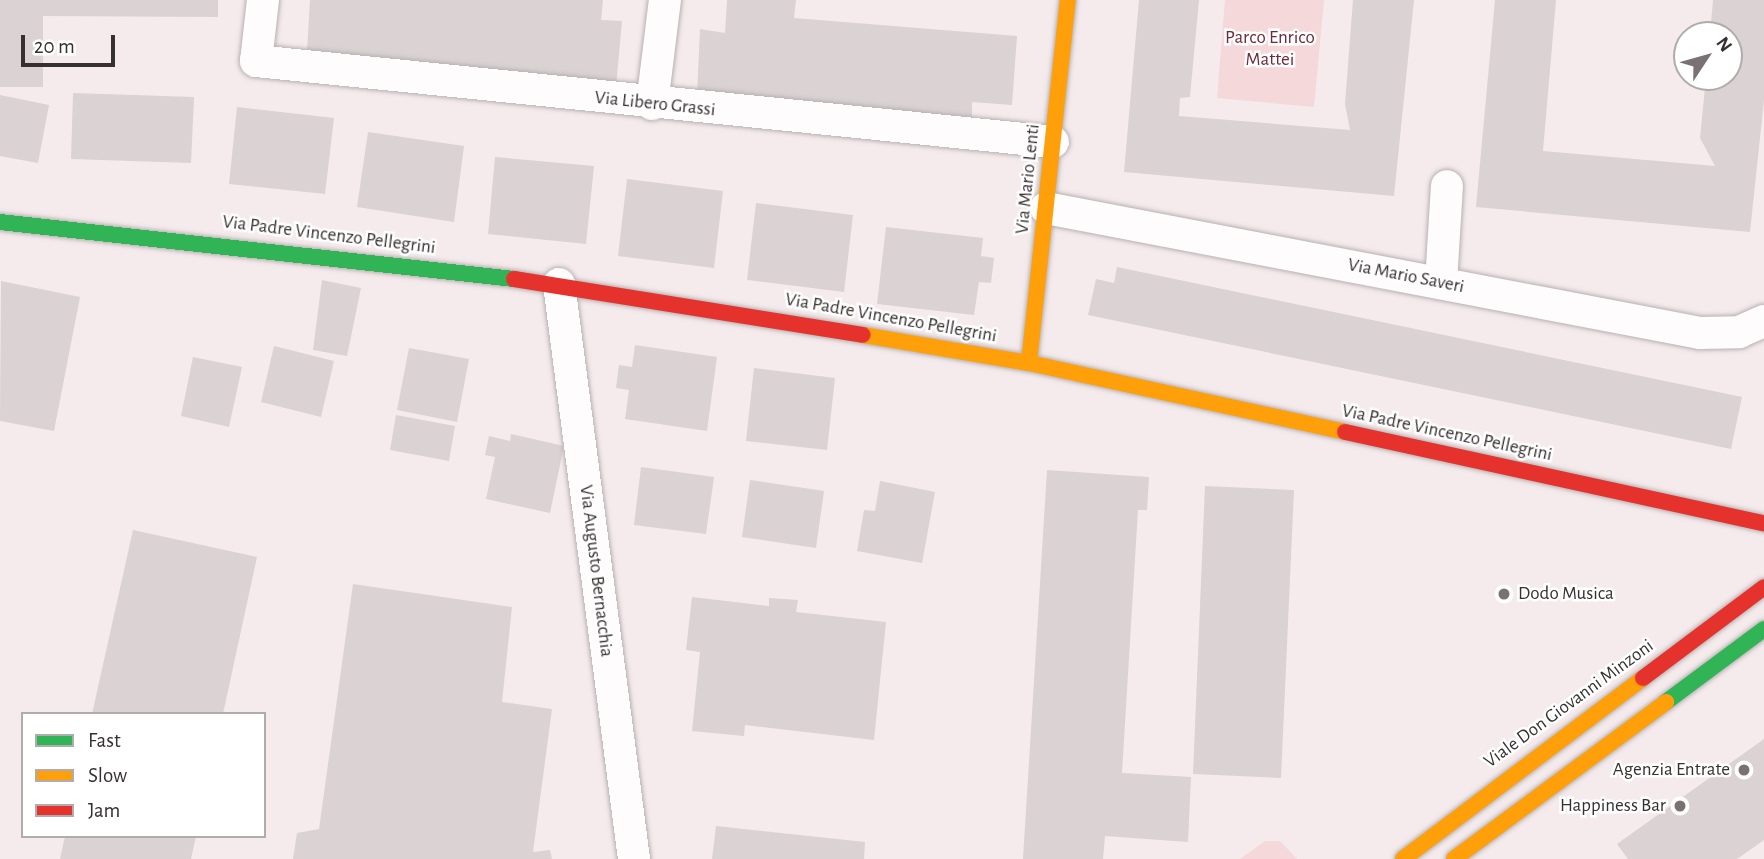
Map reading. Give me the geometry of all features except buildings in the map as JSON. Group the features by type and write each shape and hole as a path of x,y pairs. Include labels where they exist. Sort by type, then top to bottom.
{"street":[{"name":"Via Libero Grassi","path":"263,0 256,61 652,104 1053,142"},
{"path":"652,104 665,0"},
{"name":"Via Mario Lenti","path":"1029,363 1068,0"},
{"path":"1441,283 1447,186"},
{"name":"Via Mario Saveri","path":"1046,208 1700,333 1739,332 1764,321"},
{"name":"Via Padre Vincenzo Pellegrini","path":"0,222 114,230 559,284 1029,363 1764,523"},
{"name":"Via Augusto Bernacchia","path":"559,284 634,859"},
{"name":"Viale Don Giovanni Minzoni","path":"1403,859 1764,587"},
{"path":"1454,859 1764,629"}],"green space":[{"name":"Parco Enrico Mattei","path":"1225,0 1324,0 1314,107 1217,98"},
{"path":"1265,841 1280,841 1297,859 1240,859"}],"traffic: fast":[{"path":"0,222 514,279"},
{"path":"1666,702 1764,629"}],"traffic: slow":[{"path":"1029,363 1068,0"},
{"path":"863,335 1029,363 1345,432"},
{"path":"1403,859 1643,678"},
{"path":"1454,859 1666,702"}],"traffic: jam":[{"path":"514,279 863,335"},
{"path":"1345,432 1764,523"},
{"path":"1643,678 1764,587"}],"place":[{"name":"Dodo Musica","path":"1504,594"},
{"name":"Agenzia Entrate","path":"1744,770"},
{"name":"Happiness Bar","path":"1680,806"}]}
